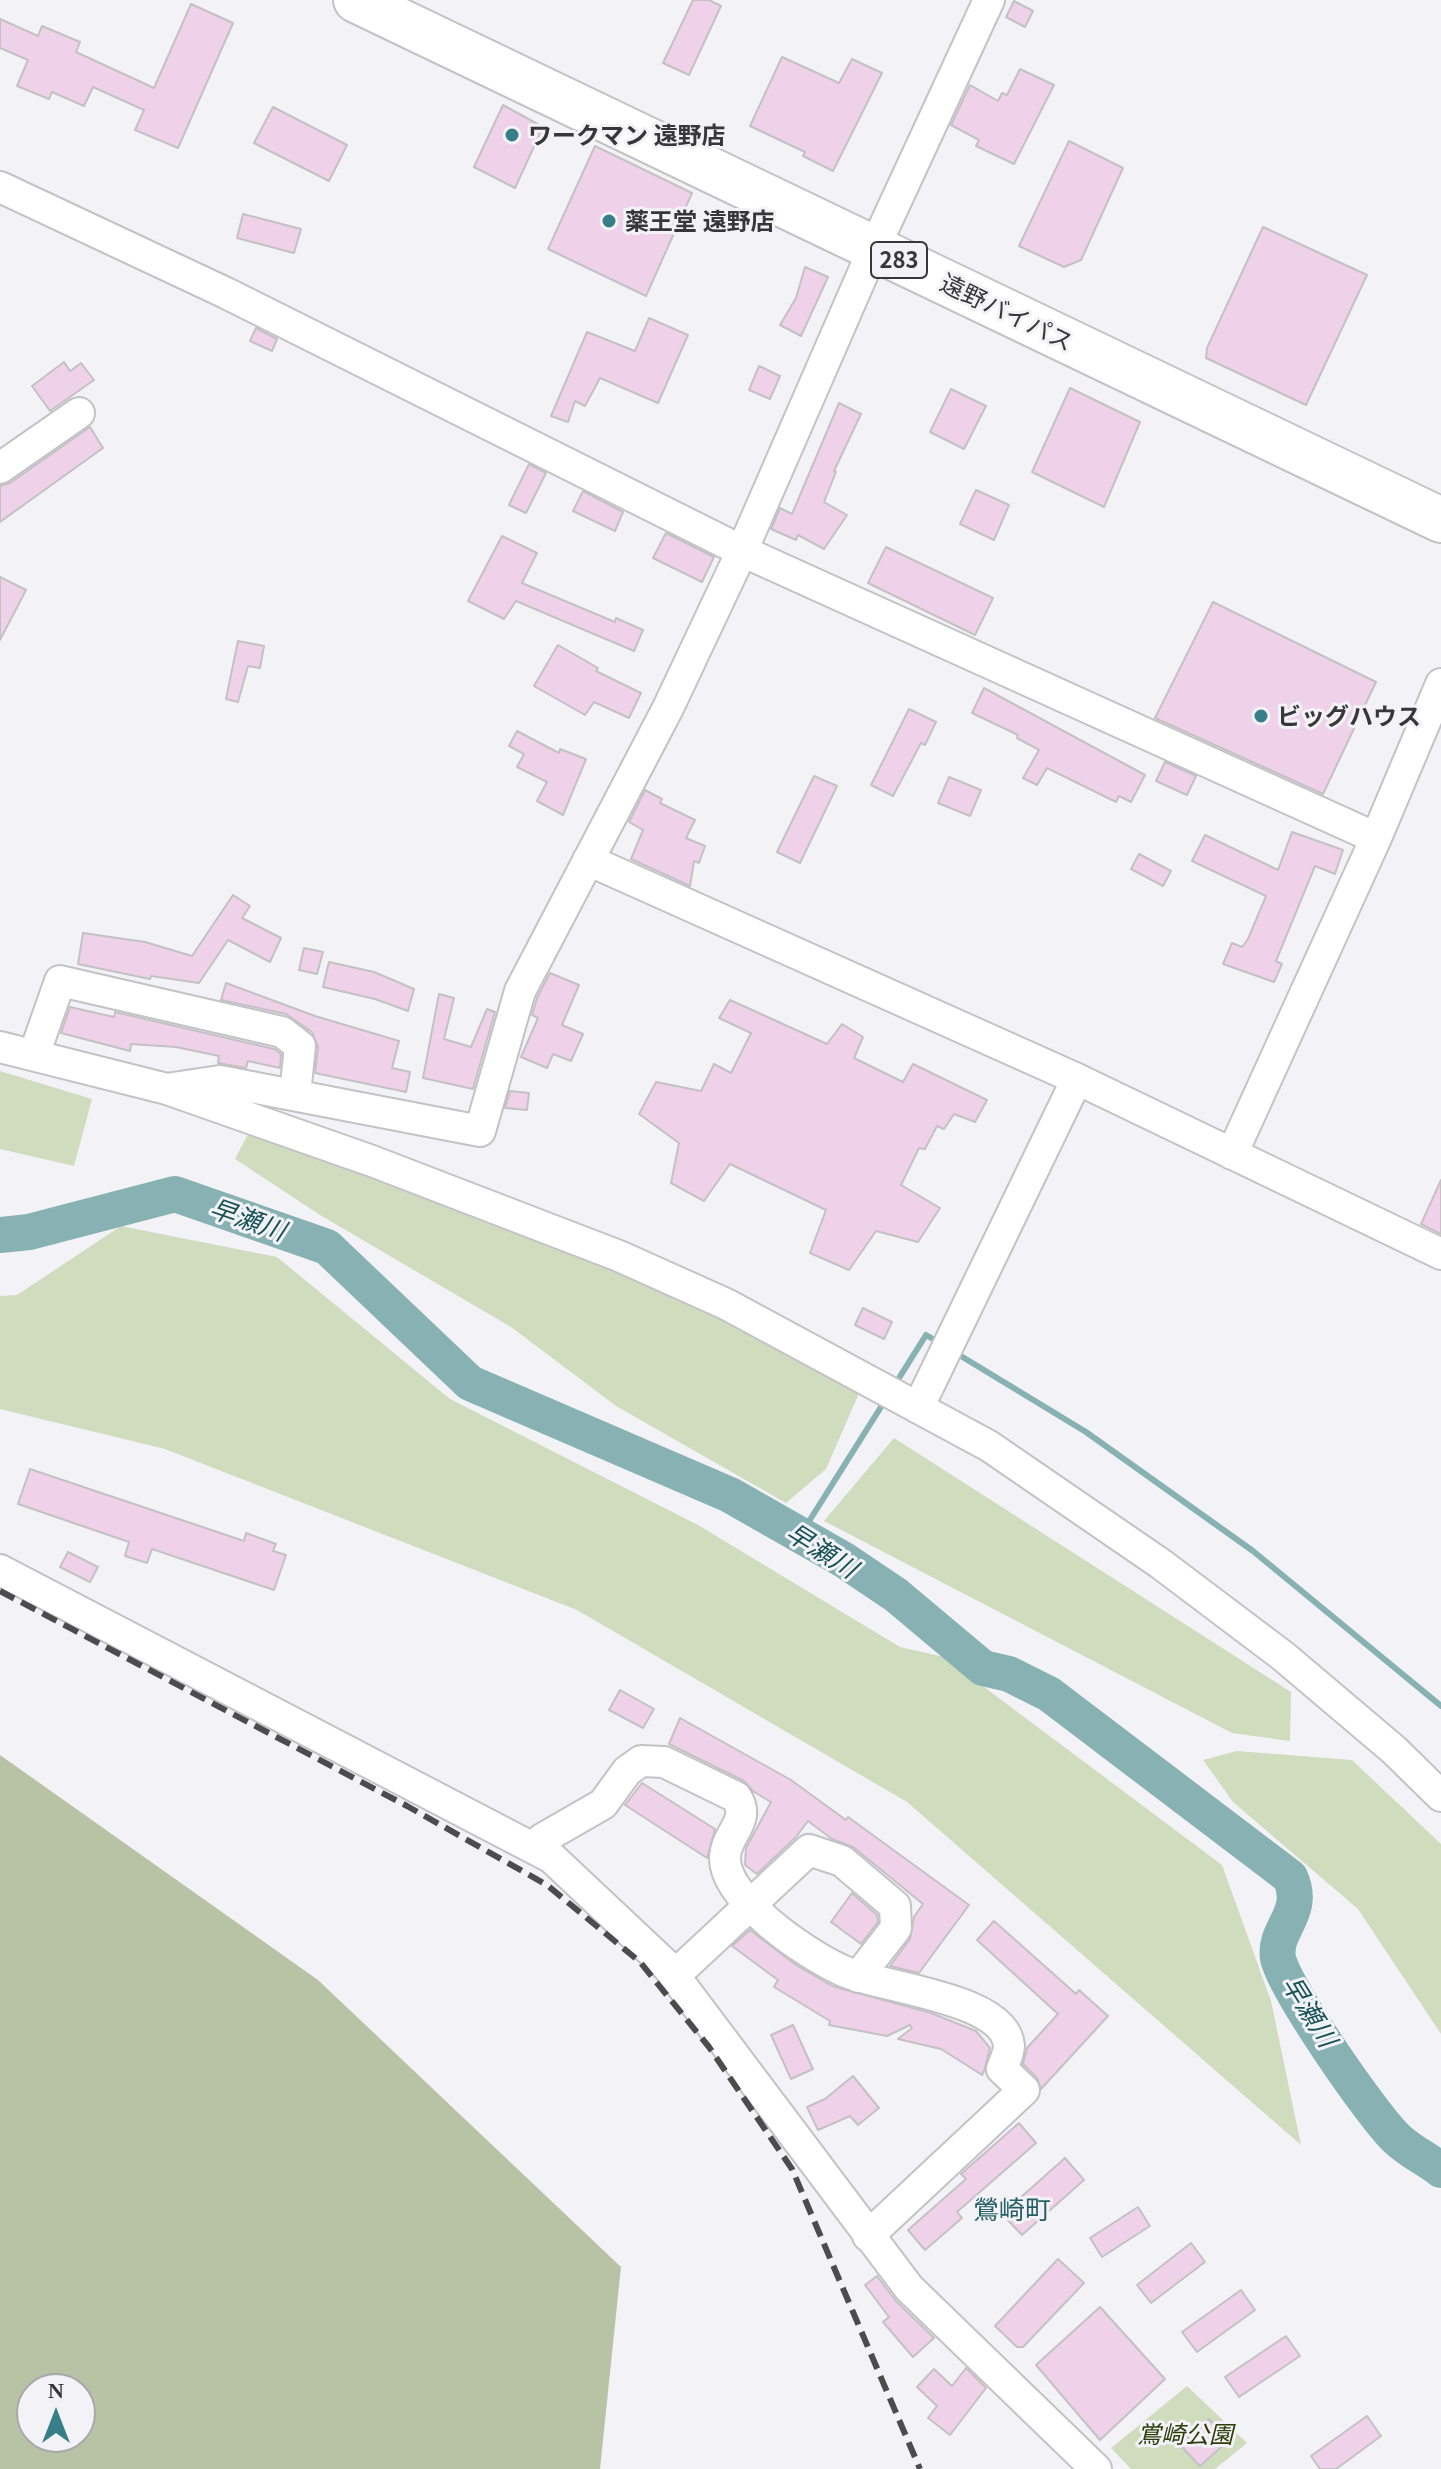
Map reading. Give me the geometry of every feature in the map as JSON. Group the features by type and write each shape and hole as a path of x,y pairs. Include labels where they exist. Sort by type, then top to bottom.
{"highway":[{"name":"遠野バイパス","path":"356,0 1441,494"},
{"name":"遠野バイパス","path":"410,0 1441,520"}],"street":[{"path":"167,1089 220,1081 480,1131 520,991 668,708 742,551 879,238 989,0"},
{"path":"0,187 226,293 742,551 1376,838"},
{"path":"0,468 79,413"},
{"path":"1232,1154 1376,838 1441,684"},
{"path":"588,860 1077,1079 1441,1254"},
{"path":"34,1055 60,981 282,1032 300,1046 295,1094"},
{"path":"0,1047 167,1089 372,1161 619,1256 726,1304 989,1446 1161,1564 1283,1656 1394,1750 1441,1796"},
{"path":"918,1408 1077,1079"},
{"path":"0,1570 552,1858 674,1976 909,2288 1096,2469"},
{"path":"542,1839 603,1804 627,1771 641,1761 664,1762 736,1797 743,1808 725,1853 725,1867 735,1888 785,1935 839,1969 858,1977 960,2001 1004,2032 1009,2048 1002,2069 1024,2090 868,2236"},
{"path":"674,1976 809,1850 842,1861 895,1906 896,1928 858,1977"}],"green space":[{"path":"0,1071 92,1099 74,1166 0,1149"},
{"path":"252,1126 599,1258 737,1320 860,1391 826,1469 786,1503 616,1406 511,1327 320,1215 235,1159"},
{"path":"121,1226 277,1257 450,1399 698,1525 900,1647 944,1657 1222,1865 1271,2001 1301,2145 907,1802 577,1610 165,1449 0,1409 0,1296 17,1295"},
{"path":"894,1438 1291,1692 1290,1741 1232,1733 824,1521"},
{"path":"1237,1751 1352,1760 1441,1844 1441,2034 1358,1909 1233,1802 1203,1760"},
{"path":"0,1755 318,1980 621,2267 600,2469 0,2469"},
{"name":"鴬崎公園","path":"1187,2386 1247,2443 1215,2469 1131,2469 1111,2448"}],"building":[{"path":"693,0 709,0 721,6 689,75 663,63"},
{"path":"1014,1 1033,11 1025,27 1006,17"},
{"path":"191,4 233,23 178,148 135,130 144,110 93,87 84,106 52,92 49,99 17,86 28,60 0,48 0,19 38,36 42,26 80,42 76,52 154,88"},
{"path":"782,57 839,83 852,59 882,73 833,171 803,156 805,152 750,126"},
{"path":"1020,69 1054,85 1014,164 976,146 979,140 951,125 970,85 998,101 1002,93 1007,95"},
{"path":"503,105 543,127 515,188 474,167"},
{"path":"273,107 347,145 329,181 254,143"},
{"path":"1069,141 1123,168 1081,260 1064,267 1019,246"},
{"path":"595,146 692,193 646,296 548,249"},
{"path":"243,214 301,229 294,253 237,238"},
{"path":"1263,227 1367,275 1306,405 1206,358 1207,348"},
{"path":"805,267 828,277 801,336 780,325 796,298"},
{"path":"649,318 688,335 658,403 600,378 585,406 575,401 568,422 551,416 587,332 635,351"},
{"path":"256,328 277,339 272,351 250,341"},
{"path":"64,362 70,371 81,363 94,380 50,411 32,386"},
{"path":"759,366 780,376 770,399 749,390"},
{"path":"1070,388 1140,422 1104,507 1032,472"},
{"path":"951,389 986,406 964,449 930,432"},
{"path":"839,403 861,414 834,471 824,502 847,515 824,549 798,535 796,540 771,529 780,508 792,514"},
{"path":"90,427 103,448 0,522 0,486 10,483"},
{"path":"529,464 546,473 526,513 509,505"},
{"path":"976,490 1009,505 994,540 960,524"},
{"path":"583,491 623,512 615,531 573,511"},
{"path":"666,533 714,557 702,582 653,558"},
{"path":"502,536 537,553 522,583 615,622 616,618 643,630 634,651 516,601 504,619 468,601"},
{"path":"886,547 993,598 975,635 868,583"},
{"path":"0,577 26,590 0,640"},
{"path":"1213,602 1376,682 1323,794 1155,718"},
{"path":"238,641 264,646 260,668 248,666 238,702 226,699"},
{"path":"558,645 598,668 596,671 641,693 629,718 594,702 585,715 534,686"},
{"path":"984,688 1145,775 1131,802 1119,796 1116,802 1047,768 1037,785 1023,778 1039,750 1017,738 1018,735 972,713"},
{"path":"909,709 936,722 925,745 921,743 893,796 871,785"},
{"path":"517,731 559,753 560,749 586,759 563,815 537,801 547,782 517,767 524,754 509,746"},
{"path":"1165,762 1196,776 1187,795 1156,781"},
{"path":"814,776 837,786 800,863 777,852"},
{"path":"949,777 981,790 970,816 938,803"},
{"path":"645,790 662,799 660,803 695,820 686,838 705,846 699,863 694,861 690,886 631,859 643,830 629,822"},
{"path":"1292,832 1343,850 1335,874 1315,866 1276,961 1282,964 1274,982 1223,964 1232,943 1242,947 1248,939 1266,896 1192,861 1205,835 1278,870"},
{"path":"1139,854 1171,871 1163,886 1131,869"},
{"path":"233,895 250,906 242,918 281,938 270,962 228,940 199,983 151,976 150,979 78,964 83,933 145,942 192,956"},
{"path":"304,948 323,952 317,974 299,970"},
{"path":"329,962 374,972 414,989 408,1011 375,999 323,987"},
{"path":"550,973 579,985 562,1025 583,1034 571,1061 553,1054 547,1068 521,1057 538,1018 532,1015 537,998"},
{"path":"226,983 315,1016 399,1041 392,1068 410,1072 406,1092 315,1073 318,1047 312,1032 286,1014 221,1000"},
{"path":"439,994 454,998 444,1039 471,1047 487,1009 495,1012 473,1089 423,1078"},
{"path":"730,1000 827,1044 842,1024 863,1037 854,1058 903,1082 913,1064 987,1100 975,1122 954,1114 944,1129 937,1126 925,1149 919,1148 901,1185 940,1208 918,1242 876,1231 849,1270 810,1253 826,1210 730,1164 704,1201 671,1183 679,1143 639,1114 656,1082 701,1091 714,1064 731,1073 751,1033 719,1018"},
{"path":"70,1007 114,1017 115,1012 274,1049 281,1054 280,1068 248,1061 246,1068 218,1063 219,1056 176,1047 131,1044 130,1051 61,1033"},
{"path":"510,1091 529,1093 527,1110 505,1108"},
{"path":"1441,1180 1441,1234 1421,1224"},
{"path":"863,1308 892,1322 884,1339 855,1325"},
{"path":"30,1469 244,1541 246,1533 276,1544 273,1551 286,1555 274,1590 152,1549 147,1563 125,1556 129,1542 18,1504"},
{"path":"68,1552 98,1567 90,1582 60,1567"},
{"path":"620,1690 654,1709 643,1728 609,1710"},
{"path":"680,1718 791,1780 846,1820 848,1817 969,1905 919,1973 890,1966 910,1939 914,1917 923,1904 853,1847 832,1839 808,1821 796,1837 757,1874 745,1865 746,1848 771,1802 754,1792 744,1781 669,1744"},
{"path":"642,1783 715,1829 707,1858 625,1805"},
{"path":"852,1893 877,1915 878,1922 861,1944 831,1922"},
{"path":"994,1921 1076,1994 1079,1990 1108,2016 1041,2089 1037,2078 1023,2064 1027,2048 1058,2014 977,1940"},
{"path":"750,1930 796,1965 832,1986 931,2013 976,2031 990,2048 982,2075 941,2049 898,2039 912,2028 910,2025 887,2036 829,2025 830,2021 774,1987 778,1980 732,1946"},
{"path":"793,2025 813,2069 791,2079 771,2035"},
{"path":"853,2076 879,2108 858,2125 850,2116 818,2130 807,2107 825,2099"},
{"path":"1019,2123 1036,2143 957,2212 962,2218 925,2250 908,2230 966,2179 961,2174"},
{"path":"1065,2158 1084,2180 1022,2235 1002,2214"},
{"path":"1138,2207 1150,2226 1102,2257 1090,2238"},
{"path":"1191,2243 1205,2262 1151,2303 1137,2285"},
{"path":"1058,2259 1084,2283 1023,2347 1017,2347 995,2326"},
{"path":"877,2276 896,2301 934,2338 913,2357 883,2322 889,2317 865,2285"},
{"path":"1241,2290 1255,2310 1197,2352 1182,2332"},
{"path":"1100,2307 1165,2379 1100,2440 1036,2365"},
{"path":"1286,2336 1300,2356 1239,2397 1225,2377"},
{"path":"966,2368 986,2388 950,2435 928,2418 937,2406 917,2387 934,2369 952,2386"},
{"path":"1367,2416 1381,2436 1336,2469 1320,2469 1311,2456"},
{"path":"1209,2419 1229,2440 1200,2466 1180,2445"}],"waterway":[{"name":"早瀬川","path":"0,1235 29,1232 175,1194 327,1247 470,1383 730,1495 844,1560 896,1595 983,1668 1009,1674 1049,1694 1290,1877 1295,1901 1278,1948 1284,1973 1330,2051 1384,2125 1401,2143 1441,2170"},
{"path":"894,1386 926,1335 940,1343"},
{"path":"956,1353 1086,1432 1253,1551 1441,1706"},
{"path":"801,1534 886,1399"}],"railway":[{"path":"0,1591 407,1806 547,1885 640,1962 709,2047 792,2169 920,2469"}],"place":[{"name":"ワークマン 遠野店","path":"512,135"},
{"name":"薬王堂 遠野店","path":"609,221"},
{"name":"ビッグハウス","path":"1261,716"}],"district":[{"name":"鶯崎町","path":"1012,2209"}]}
